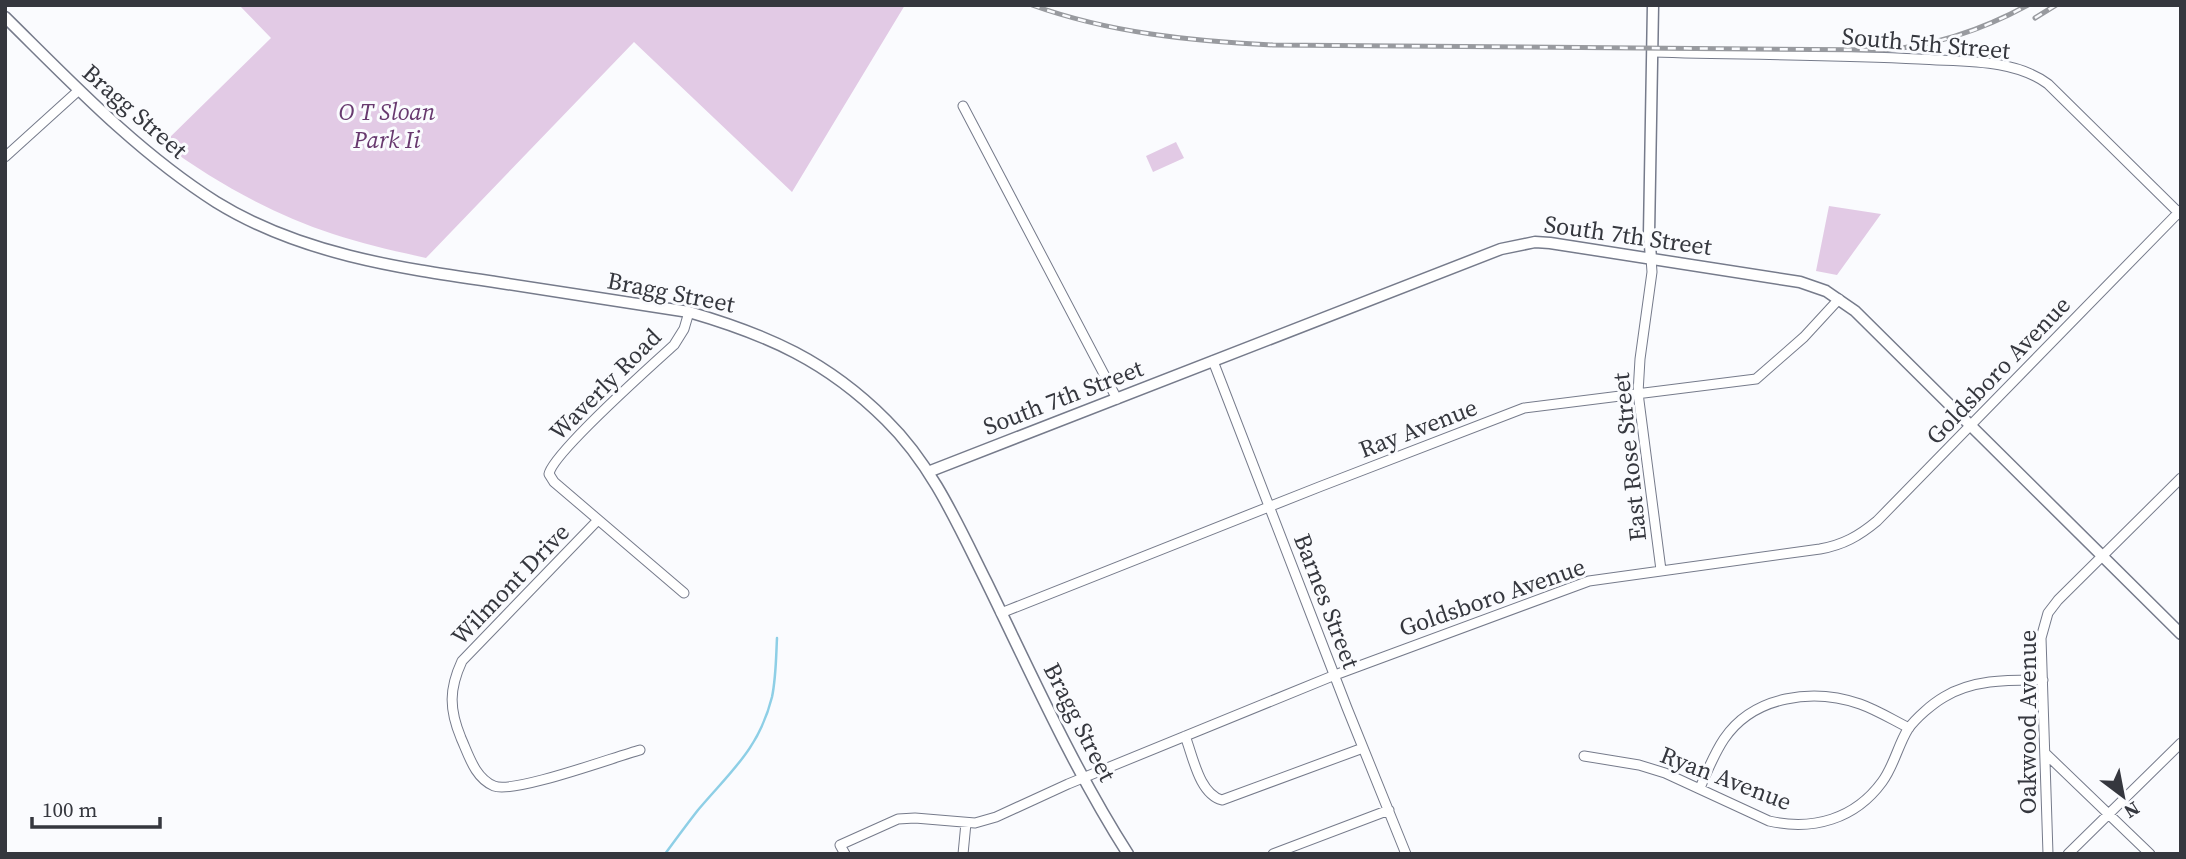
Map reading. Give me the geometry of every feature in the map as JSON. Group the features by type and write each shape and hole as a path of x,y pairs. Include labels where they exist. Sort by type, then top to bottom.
{"street":[{"name":"East Rose Street","path":"1653,5 1649,234 1652,272 1638,393 1661,570"},
{"name":"Bragg Street","path":"5,17 132,141 219,203 293,238 374,262 412,270 689,312 766,337 806,357 861,396 887,421 928,472 944,497 1083,778 1128,854"},
{"name":"South 5th Street","path":"1653,52 1836,54 1997,64 2036,75 2180,212"},
{"path":"5,157 79,90"},
{"path":"963,106 1117,399"},
{"name":"Goldsboro Avenue","path":"842,849 898,819 966,823 996,817 1083,778 1335,675 1589,581 1777,556 1846,542 1877,521 2180,212"},
{"name":"South 7th Street","path":"928,472 1515,244 1550,243 1800,282 1826,290 1854,311 2181,635"},
{"name":"Ray Avenue","path":"1002,613 1524,408 1756,379 1804,337 1839,299"},
{"name":"Waverly Road","path":"597,521 554,482 549,474 553,463 674,345 684,329 689,312"},
{"name":"Barnes Street","path":"1213,361 1406,854"},
{"name":"Oakwood Avenue","path":"2048,854 2041,638 2048,613 2181,478"},
{"path":"597,521 684,593"},
{"name":"Wilmont Drive","path":"597,521 462,661 453,680 452,700 456,724 472,764 482,778 496,787 530,783 640,750"},
{"name":"Ryan Avenue","path":"1584,757 1639,765 1700,788 1769,821 1787,825 1810,825 1828,821 1858,807 1884,781 1909,728 1942,698 1961,688 2008,680 2043,680"},
{"path":"1700,788 1726,737 1741,721 1778,701 1797,696 1819,695 1841,699 1863,705 1909,728"},
{"path":"1185,736 1205,788 1215,798 1222,800 1363,748"},
{"path":"2068,854 2181,743"},
{"path":"2045,753 2150,854"},
{"path":"1273,854 1389,810"},
{"path":"963,854 966,823"}],"green space":[{"name":"O T Sloan Park Ii","path":"239,5 905,5 792,192 634,42 426,258 344,238 288,217 224,184 163,144 271,38"},
{"path":"1176,142 1184,158 1153,172 1146,156"},
{"path":"1829,206 1881,214 1837,275 1816,271"}],"waterway":[{"path":"665,854 742,759 759,731 772,697 777,638"}],"railway":[{"path":"1032,5 1061,15 1151,34 1273,45 1883,50 1940,41 1993,22 2028,5"},
{"path":"2035,18 2056,5"}]}
